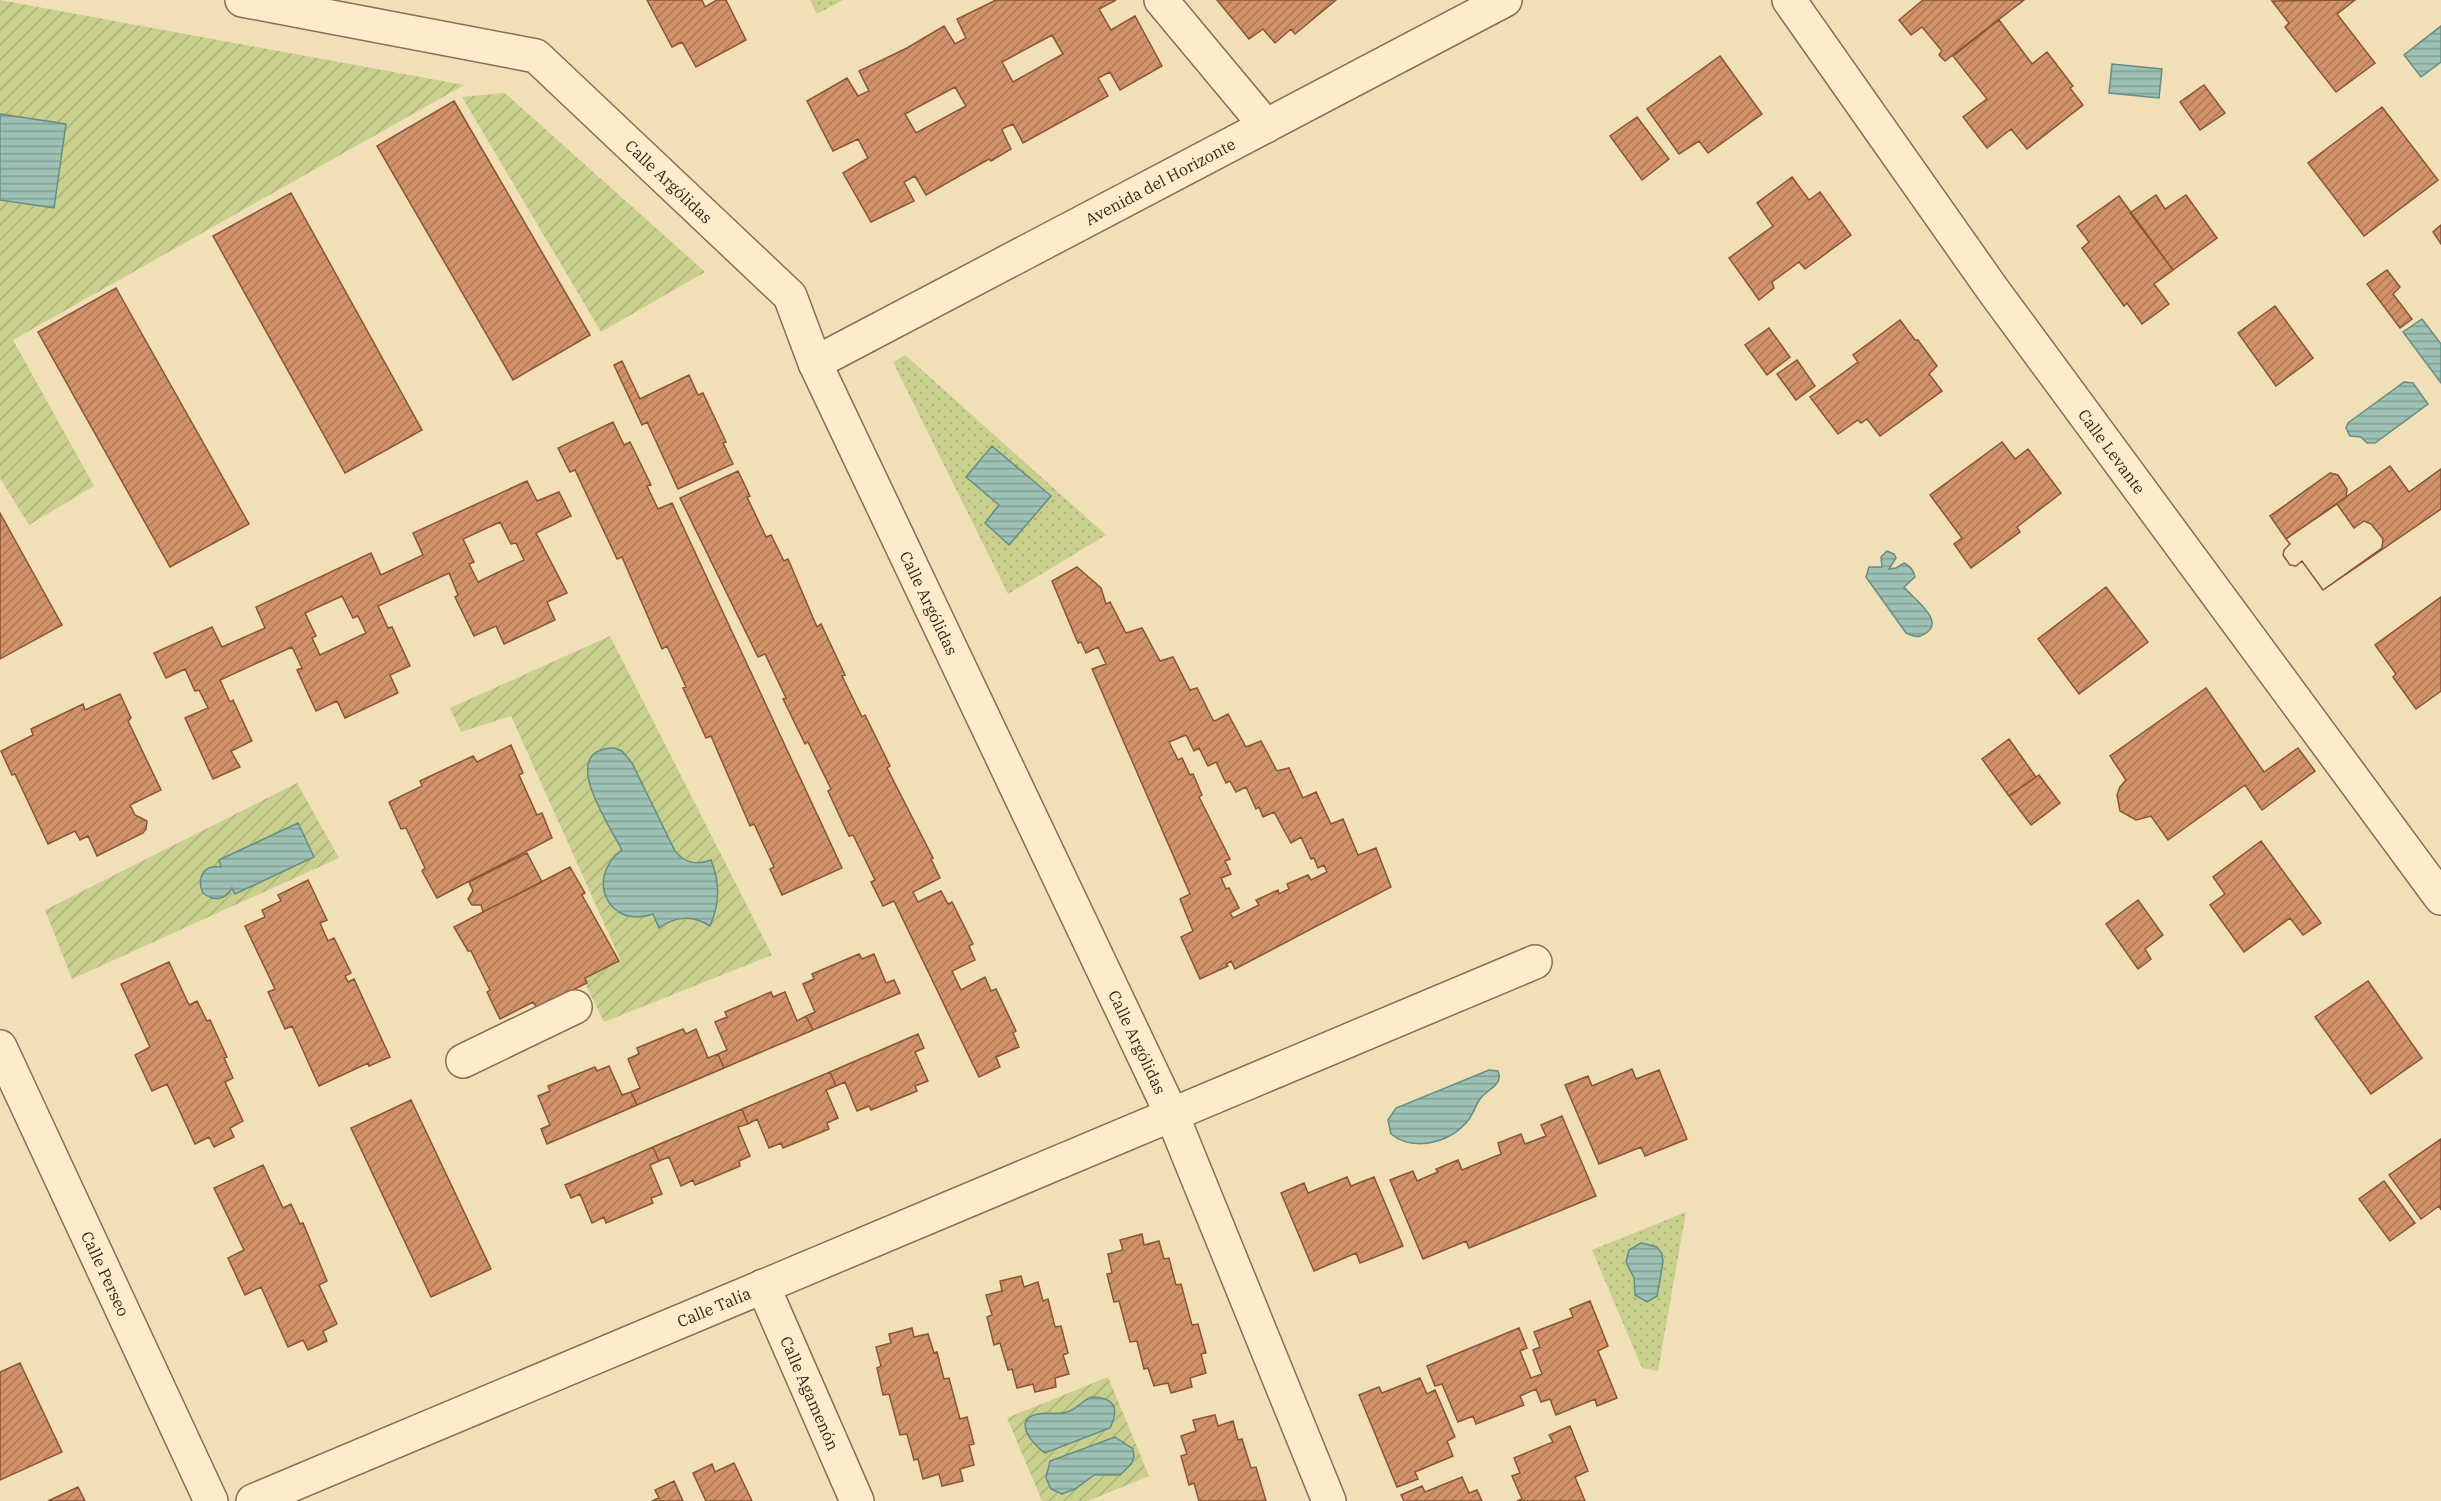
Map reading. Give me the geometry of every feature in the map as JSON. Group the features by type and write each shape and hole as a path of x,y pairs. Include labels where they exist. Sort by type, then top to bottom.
{"street":[{"name":"Calle Argólidas","path":"243,0 536,56 790,296 815,363 1172,1115 1329,1501"},
{"path":"1161,0 1266,126"},
{"name":"Avenida del Horizonte","path":"815,363 1266,126 1465,9 1505,0"},
{"name":"Calle Levante","path":"1789,0 1993,290 2441,898"},
{"name":"Calle Talía","path":"253,1501 1535,962"},
{"path":"463,1061 575,1007"},
{"name":"Calle Perseo","path":"0,1047 211,1501"},
{"name":"Calle Agamenón","path":"763,1286 857,1501"}],"green space":[{"path":"0,0 464,85 13,340 94,486 29,525 0,478"},
{"path":"810,0 843,0 817,14"},
{"path":"505,93 705,272 601,332 462,97"},
{"path":"905,355 1106,535 1008,594 893,362"},
{"path":"610,636 772,955 604,1022 583,979 621,961 511,716 461,732 450,708"},
{"path":"297,783 339,858 72,979 45,910"},
{"path":"1686,1212 1658,1371 1642,1368 1592,1250"},
{"path":"1108,1377 1149,1476 1088,1501 1042,1501 1007,1418"}],"water":[{"path":"2441,26 2441,62 2421,77 2404,55"},
{"path":"2112,64 2162,69 2159,98 2109,93"},
{"path":"0,114 66,124 54,208 0,200"},
{"path":"2422,319 2441,344 2441,383 2403,332"},
{"path":"2404,382 2413,383 2428,404 2375,443 2367,443 2361,437 2350,436 2346,428 2348,423"},
{"path":"992,446 1051,496 1009,545 985,523 999,505 966,477"},
{"path":"1887,551 1894,554 1896,558 1889,569 1904,563 1914,572 1915,577 1904,587 1927,611 1932,625 1929,631 1920,636 1906,633 1866,577 1869,567 1882,567 1881,557"},
{"path":"614,748 622,751 632,763 675,851 691,862 700,863 711,860 718,893 716,909 710,926 704,922 684,918 671,921 659,928 653,914 637,917 624,915 607,899 604,887 605,874 611,861 622,850 599,807 588,774 589,761 597,752"},
{"path":"298,823 314,857 235,894 232,888 223,897 215,899 203,893 201,877 210,868 221,867 219,860"},
{"path":"1489,1070 1498,1071 1499,1080 1480,1099 1466,1123 1450,1136 1420,1144 1400,1140 1391,1134 1388,1120 1396,1108"},
{"path":"1641,1243 1657,1247 1662,1254 1663,1262 1657,1296 1647,1302 1635,1295 1634,1278 1626,1262 1629,1250"},
{"path":"1091,1397 1105,1399 1113,1405 1114,1415 1110,1428 1045,1453 1030,1438 1025,1426 1030,1417 1041,1413 1067,1412"},
{"path":"1115,1437 1133,1449 1134,1457 1131,1464 1120,1475 1094,1475 1075,1489 1062,1494 1051,1489 1046,1478 1050,1461"}],"building":[{"path":"647,0 702,0 705,7 717,0 726,0 746,40 696,67 682,42 672,47"},
{"path":"996,0 1116,0 1099,9 1111,30 1135,16 1162,66 1120,90 1110,72 1098,78 1108,96 1023,143 1013,124 1004,128 1002,130 1011,149 926,195 915,176 904,182 914,201 871,222 843,173 868,158 858,139 833,151 807,101 847,78 858,96 869,91 859,71 907,48 944,26 955,44 966,38 957,19","holes":["1052,35 1063,54 1013,82 1002,62","955,87 966,106 916,133 905,114"]},
{"path":"1217,0 1336,0 1295,34 1291,29 1275,43 1263,29 1249,39"},
{"path":"1923,0 2024,0 1945,61 1939,55 1942,51 1922,27 1911,35 1899,20"},
{"path":"2355,0 2337,14 2375,63 2336,92 2285,27 2289,23 2272,1"},
{"path":"1999,20 2032,64 2047,52 2073,86 2070,88 2083,105 2027,149 2011,129 1987,148 1963,117 1987,99 1953,56"},
{"path":"1720,56 1762,114 1708,153 1699,141 1679,154 1647,109"},
{"path":"2204,85 2225,113 2200,130 2180,102"},
{"path":"454,101 590,335 513,380 377,146"},
{"path":"2382,107 2438,180 2364,236 2308,163"},
{"path":"1637,117 1669,159 1642,180 1610,136"},
{"path":"1792,177 1809,200 1820,192 1851,235 1805,269 1799,262 1772,282 1774,288 1759,300 1729,258 1773,226 1757,203"},
{"path":"291,193 422,430 345,473 213,236"},
{"path":"2156,195 2165,209 2186,195 2217,238 2173,270 2130,213"},
{"path":"2119,196 2173,270 2154,284 2169,304 2142,324 2127,303 2124,306 2082,248 2089,242 2077,226"},
{"path":"2441,225 2441,244 2433,232"},
{"path":"2387,270 2400,287 2393,294 2412,319 2400,328 2367,284"},
{"path":"116,288 249,524 170,567 38,332"},
{"path":"2275,306 2313,358 2276,386 2238,333"},
{"path":"1900,320 1937,366 1929,374 1942,391 1880,436 1867,419 1861,423 1858,420 1838,434 1810,397 1858,362 1853,355"},
{"path":"1769,328 1790,357 1767,375 1745,345"},
{"path":"1797,360 1815,386 1796,400 1777,374"},
{"path":"622,361 640,399 689,375 698,395 703,393 726,442 723,443 733,464 678,489 647,422 642,425 614,365"},
{"path":"613,422 624,445 630,442 651,485 647,486 658,509 672,503 842,868 782,895 770,869 774,867 754,824 750,826 711,736 706,738 667,646 662,649 622,557 617,559 575,470 570,472 558,448"},
{"path":"2002,442 2015,459 2028,449 2061,493 2017,527 2020,532 1971,568 1954,544 1962,538 1930,495"},
{"path":"2390,466 2409,492 2441,469 2441,509 2323,590 2302,561 2296,566 2290,565 2283,555 2284,550 2290,544 2286,539"},
{"path":"738,471 750,496 747,497 766,537 771,535 784,561 788,559 817,627 821,624 845,675 842,676 862,717 865,715 890,766 887,768 933,858 931,859 940,878 913,892 918,902 941,891 948,904 952,902 973,944 969,946 975,960 952,971 961,990 985,977 991,991 996,989 1016,1031 1013,1033 1019,1047 996,1057 1000,1067 979,1077 894,901 883,906 871,882 875,880 853,835 849,836 828,791 831,789 808,742 805,744 783,699 786,698 765,654 758,657 680,498"},
{"path":"2330,473 2338,475 2347,489 2346,497 2286,539 2270,516"},
{"path":"527,481 537,501 559,492 571,516 536,533 567,593 547,602 555,620 504,644 496,626 474,636 455,597 458,595 449,573 378,606 388,628 392,627 410,666 390,675 398,693 345,718 337,701 316,711 297,670 302,668 292,647 220,680 230,702 233,700 252,741 231,751 240,767 213,779 185,718 208,708 199,690 195,691 185,669 166,678 154,653 212,627 222,647 265,628 256,607 371,553 381,575 423,555 413,533","holes":["500,522 511,544 516,543 524,560 478,582 469,564 474,562 463,539","342,596 353,618 358,616 366,633 320,655 312,638 316,636 305,613"]},
{"path":"2337,504 2354,528 2364,521 2371,524 2383,539 2382,548 2323,590 2302,561 2296,566 2290,565 2283,555 2284,550 2290,544 2286,539"},
{"path":"0,513 62,625 0,659"},
{"path":"1077,567 1101,588 1106,604 1110,602 1126,633 1142,628 1160,661 1173,657 1190,690 1197,688 1213,720 1228,714 1246,747 1261,741 1277,771 1289,768 1303,798 1316,792 1331,824 1343,819 1358,855 1376,848 1391,887 1235,969 1231,961 1226,964 1228,966 1200,979 1181,937 1193,931 1180,899 1190,894 1092,669 1106,664 1098,647 1086,653 1081,642 1078,643 1052,581","holes":["1186,735 1194,751 1199,748 1208,766 1216,762 1226,783 1230,781 1236,792 1246,787 1256,809 1259,807 1263,817 1274,812 1291,843 1301,837 1311,859 1314,858 1318,868 1324,865 1327,872 1311,880 1308,875 1287,884 1289,889 1279,894 1278,890 1256,900 1259,905 1233,918 1230,913 1239,908 1221,878 1231,874 1225,861 1230,859 1199,797 1202,795 1193,774 1190,775 1182,758 1178,760 1169,742"]},
{"path":"2106,587 2148,642 2079,694 2038,639"},
{"path":"2441,597 2441,691 2416,709 2393,677 2396,674 2375,645"},
{"path":"2206,688 2264,772 2298,748 2315,771 2262,810 2245,785 2168,840 2151,816 2136,820 2120,811 2117,795 2126,780 2110,756"},
{"path":"120,694 131,718 128,721 161,790 130,805 135,815 147,821 146,829 143,833 97,856 88,836 80,840 75,831 48,844 15,774 12,775 1,751 33,735 31,729 83,704 85,710"},
{"path":"2009,739 2036,777 2009,796 1982,759"},
{"path":"511,745 523,773 519,775 537,815 542,813 552,838 437,898 422,871 425,868 406,828 401,829 389,802 422,786 420,781 473,756 477,762"},
{"path":"2039,775 2060,803 2031,825 2009,796"},
{"path":"2261,841 2321,923 2303,935 2290,918 2244,952 2210,905 2225,894 2213,877"},
{"path":"527,853 542,882 483,912 481,905 472,905 468,899 473,891 469,882"},
{"path":"570,867 585,893 583,897 619,961 585,978 587,983 537,1008 533,1002 500,1019 487,992 490,990 471,951 468,951 454,927"},
{"path":"308,880 327,920 320,923 328,941 334,938 351,973 345,976 348,982 354,979 390,1057 369,1066 368,1063 319,1086 292,1026 285,1029 268,992 275,989 245,926 265,917 262,910 281,901 278,895"},
{"path":"2138,900 2163,935 2145,949 2151,959 2138,969 2106,924"},
{"path":"859,954 862,959 874,954 886,983 894,980 900,993 813,1030 806,1016 815,1012 803,984 814,979 812,974"},
{"path":"169,962 189,1005 197,1001 207,1021 210,1020 227,1057 224,1058 233,1078 225,1082 243,1121 230,1128 234,1137 214,1147 209,1137 195,1144 167,1084 152,1091 135,1055 150,1047 121,984"},
{"path":"2368,981 2422,1058 2371,1094 2315,1017"},
{"path":"771,992 773,997 785,992 797,1021 806,1016 813,1030 724,1068 718,1054 727,1050 715,1022 727,1017 725,1012"},
{"path":"683,1029 686,1034 696,1029 708,1058 718,1054 724,1068 637,1105 631,1092 640,1088 628,1059 639,1054 637,1048"},
{"path":"918,1034 924,1048 915,1052 928,1081 915,1086 917,1091 871,1110 869,1106 857,1111 845,1082 836,1086 830,1072"},
{"path":"609,1066 622,1095 631,1092 637,1105 547,1144 541,1129 550,1125 538,1096 550,1091 548,1086 595,1067 597,1071"},
{"path":"1632,1069 1636,1079 1659,1070 1687,1139 1645,1156 1641,1147 1599,1164 1565,1085 1588,1076 1592,1086"},
{"path":"830,1072 836,1086 826,1090 838,1118 827,1123 829,1129 783,1148 781,1143 769,1148 757,1119 748,1124 742,1109"},
{"path":"411,1100 491,1269 431,1297 351,1128"},
{"path":"742,1109 748,1124 738,1127 750,1156 739,1161 740,1166 695,1185 693,1180 681,1186 669,1157 659,1161 653,1147"},
{"path":"1562,1116 1596,1196 1469,1248 1466,1241 1423,1259 1390,1180 1413,1171 1417,1181 1438,1172 1436,1169 1458,1160 1462,1170 1501,1154 1498,1143 1521,1134 1525,1144 1546,1136 1541,1125"},
{"path":"2441,1139 2441,1210 2439,1206 2421,1219 2389,1175"},
{"path":"653,1147 659,1161 650,1165 662,1194 651,1198 653,1203 606,1223 604,1217 592,1223 580,1194 571,1198 565,1185"},
{"path":"263,1165 283,1208 291,1204 300,1224 303,1223 327,1281 319,1285 337,1324 323,1331 327,1341 308,1350 303,1340 288,1347 261,1287 245,1295 228,1258 244,1250 214,1188"},
{"path":"1347,1177 1351,1186 1374,1177 1403,1246 1360,1263 1356,1253 1314,1271 1281,1193 1304,1183 1308,1193"},
{"path":"2384,1181 2415,1223 2390,1241 2359,1199"},
{"path":"1142,1234 1144,1245 1159,1241 1164,1259 1169,1258 1176,1285 1181,1284 1192,1325 1198,1324 1206,1353 1201,1354 1206,1373 1190,1378 1192,1387 1171,1393 1168,1383 1154,1386 1148,1368 1144,1369 1137,1341 1130,1342 1119,1301 1114,1302 1107,1274 1112,1273 1108,1254 1123,1250 1120,1240"},
{"path":"1021,1276 1024,1287 1038,1282 1043,1301 1048,1299 1055,1327 1061,1326 1068,1353 1063,1355 1069,1374 1055,1378 1056,1387 1035,1392 1033,1384 1017,1388 1012,1369 1008,1370 1000,1343 994,1345 987,1317 992,1315 986,1295 1002,1291 1000,1281"},
{"path":"1590,1301 1608,1346 1598,1351 1617,1398 1597,1406 1595,1399 1556,1415 1550,1399 1541,1402 1536,1389 1520,1396 1524,1405 1476,1424 1473,1416 1458,1422 1442,1384 1435,1386 1427,1366 1519,1328 1527,1348 1520,1351 1531,1378 1542,1374 1533,1350 1540,1347 1534,1332 1573,1317 1570,1309"},
{"path":"912,1328 914,1337 928,1334 934,1353 937,1352 944,1379 949,1378 960,1419 967,1417 974,1444 969,1445 974,1465 960,1469 963,1481 942,1486 939,1474 923,1479 918,1459 914,1460 907,1434 900,1435 889,1394 883,1395 877,1368 881,1366 876,1347 891,1343 889,1334"},
{"path":"20,1363 62,1452 0,1480 0,1372"},
{"path":"1420,1378 1427,1394 1435,1390 1455,1437 1447,1441 1453,1456 1415,1472 1418,1479 1397,1487 1359,1395 1379,1387 1382,1393"},
{"path":"1215,1415 1218,1426 1233,1421 1238,1440 1242,1439 1251,1468 1256,1467 1266,1501 1199,1501 1194,1483 1189,1485 1181,1456 1187,1454 1181,1436 1196,1431 1193,1420"},
{"path":"1570,1426 1588,1471 1575,1477 1585,1501 1517,1501 1522,1499 1512,1476 1520,1473 1514,1458 1553,1442 1549,1435"},
{"path":"734,1463 752,1501 706,1501 693,1473 712,1464 715,1472"},
{"path":"1462,1477 1469,1493 1477,1490 1482,1501 1404,1501 1401,1495 1422,1486 1425,1492"},
{"path":"674,1481 683,1501 652,1501 659,1498 655,1490"},
{"path":"78,1487 85,1501 48,1501"}]}
